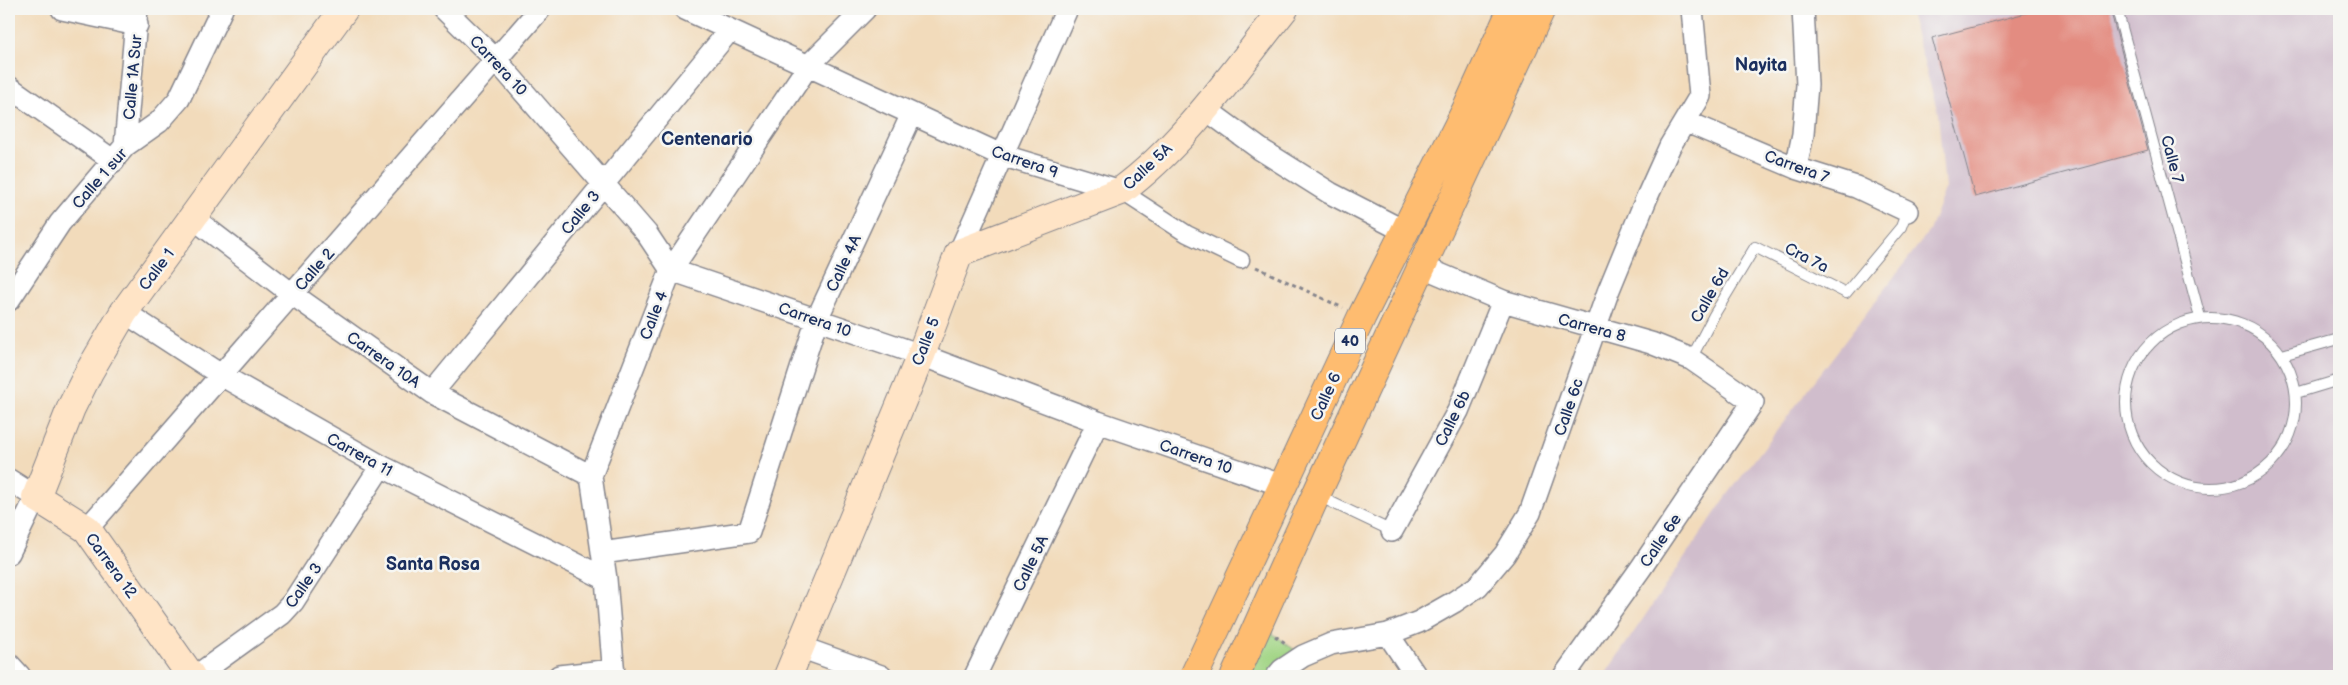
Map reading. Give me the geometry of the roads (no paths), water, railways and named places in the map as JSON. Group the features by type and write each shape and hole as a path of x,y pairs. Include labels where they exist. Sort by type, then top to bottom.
{"highway":[{"name":"Calle 6","path":"1194,676 1362,316 1468,106 1512,9"},
{"name":"Calle 6","path":"1236,676 1316,495 1542,9"}],"main road":[{"name":"Calle 1","path":"36,497 71,408 89,372 124,312 344,9"},
{"name":"Calle 5A","path":"959,253 1121,191 1158,160 1204,108 1284,9"},
{"name":"Calle 5","path":"788,676 921,354 959,253"},
{"name":"Carrera 12","path":"36,497 87,529 191,676"}],"street":[{"path":"62,9 137,17"},
{"name":"Calle 1 sur","path":"9,300 60,223 120,153 159,122 179,99 222,9"},
{"name":"Carrera 10","path":"444,9 496,60 604,184 647,234 671,270 921,354 1098,422 1284,486"},
{"name":"Calle 2","path":"87,529 540,9"},
{"name":"Carrera 9","path":"685,9 728,31 1001,155 1121,191 1187,234 1241,260"},
{"name":"Calle 4","path":"614,673 606,579 591,476 671,270 808,66 865,9"},
{"name":"Calle 5","path":"959,253 1067,9"},
{"name":"Calle 6c","path":"1277,676 1282,670 1303,656 1331,644 1388,634 1418,622 1478,586 1505,554 1530,513 1595,328 1646,197 1670,146 1700,96 1692,9"},
{"path":"1796,168 1807,85 1803,9"},
{"name":"Calle 1A Sur","path":"120,153 137,17"},
{"name":"Calle 3","path":"432,394 728,31"},
{"path":"9,88 120,153"},
{"path":"1204,108 1260,149 1330,193 1404,231"},
{"name":"Calle 4A","path":"602,553 749,532 817,319 912,114"},
{"name":"Carrera 7","path":"1686,122 1796,168 1856,187 1907,211"},
{"name":"Carrera 10A","path":"193,218 292,294 432,394 591,476"},
{"name":"Carrera 8","path":"1423,267 1503,301 1651,343 1691,359 1753,402"},
{"name":"Calle 6b","path":"1392,531 1458,411 1503,301"},
{"name":"Carrera 11","path":"124,312 221,375 381,466 606,579"},
{"name":"Calle 6e","path":"1564,676 1753,402"},
{"name":"Calle 5A","path":"975,676 1098,422"},
{"name":"Calle 3","path":"196,676 282,614 293,602 381,466"},
{"name":"Carrera 12","path":"9,480 36,497"},
{"name":"Calle 1","path":"9,553 36,497"},
{"path":"1388,634 1416,676"},
{"path":"800,647 881,676"},
{"path":"9,664 20,676"},
{"path":"559,676 614,673"}],"lane":[{"name":"Calle 7","path":"2117,9 2200,317"},
{"name":"Cra 7a","path":"1755,247 1846,293 1901,227 1907,211"},
{"name":"Calle 6d","path":"1691,359 1714,315 1755,247"},
{"path":"2200,317 2227,318 2253,327 2282,355 2290,368 2296,393 2293,428 2279,456 2256,477 2227,488 2196,488 2167,477 2144,457 2129,430 2125,399 2131,368 2148,342 2174,324 2200,317"},
{"path":"2282,355 2339,339"},
{"path":"2296,393 2339,380"},
{"path":"1316,495 1392,531"}],"district":[{"name":"Nayita","path":"1761,65"},
{"name":"Centenario","path":"707,139"},
{"name":"Santa Rosa","path":"433,564"}]}
